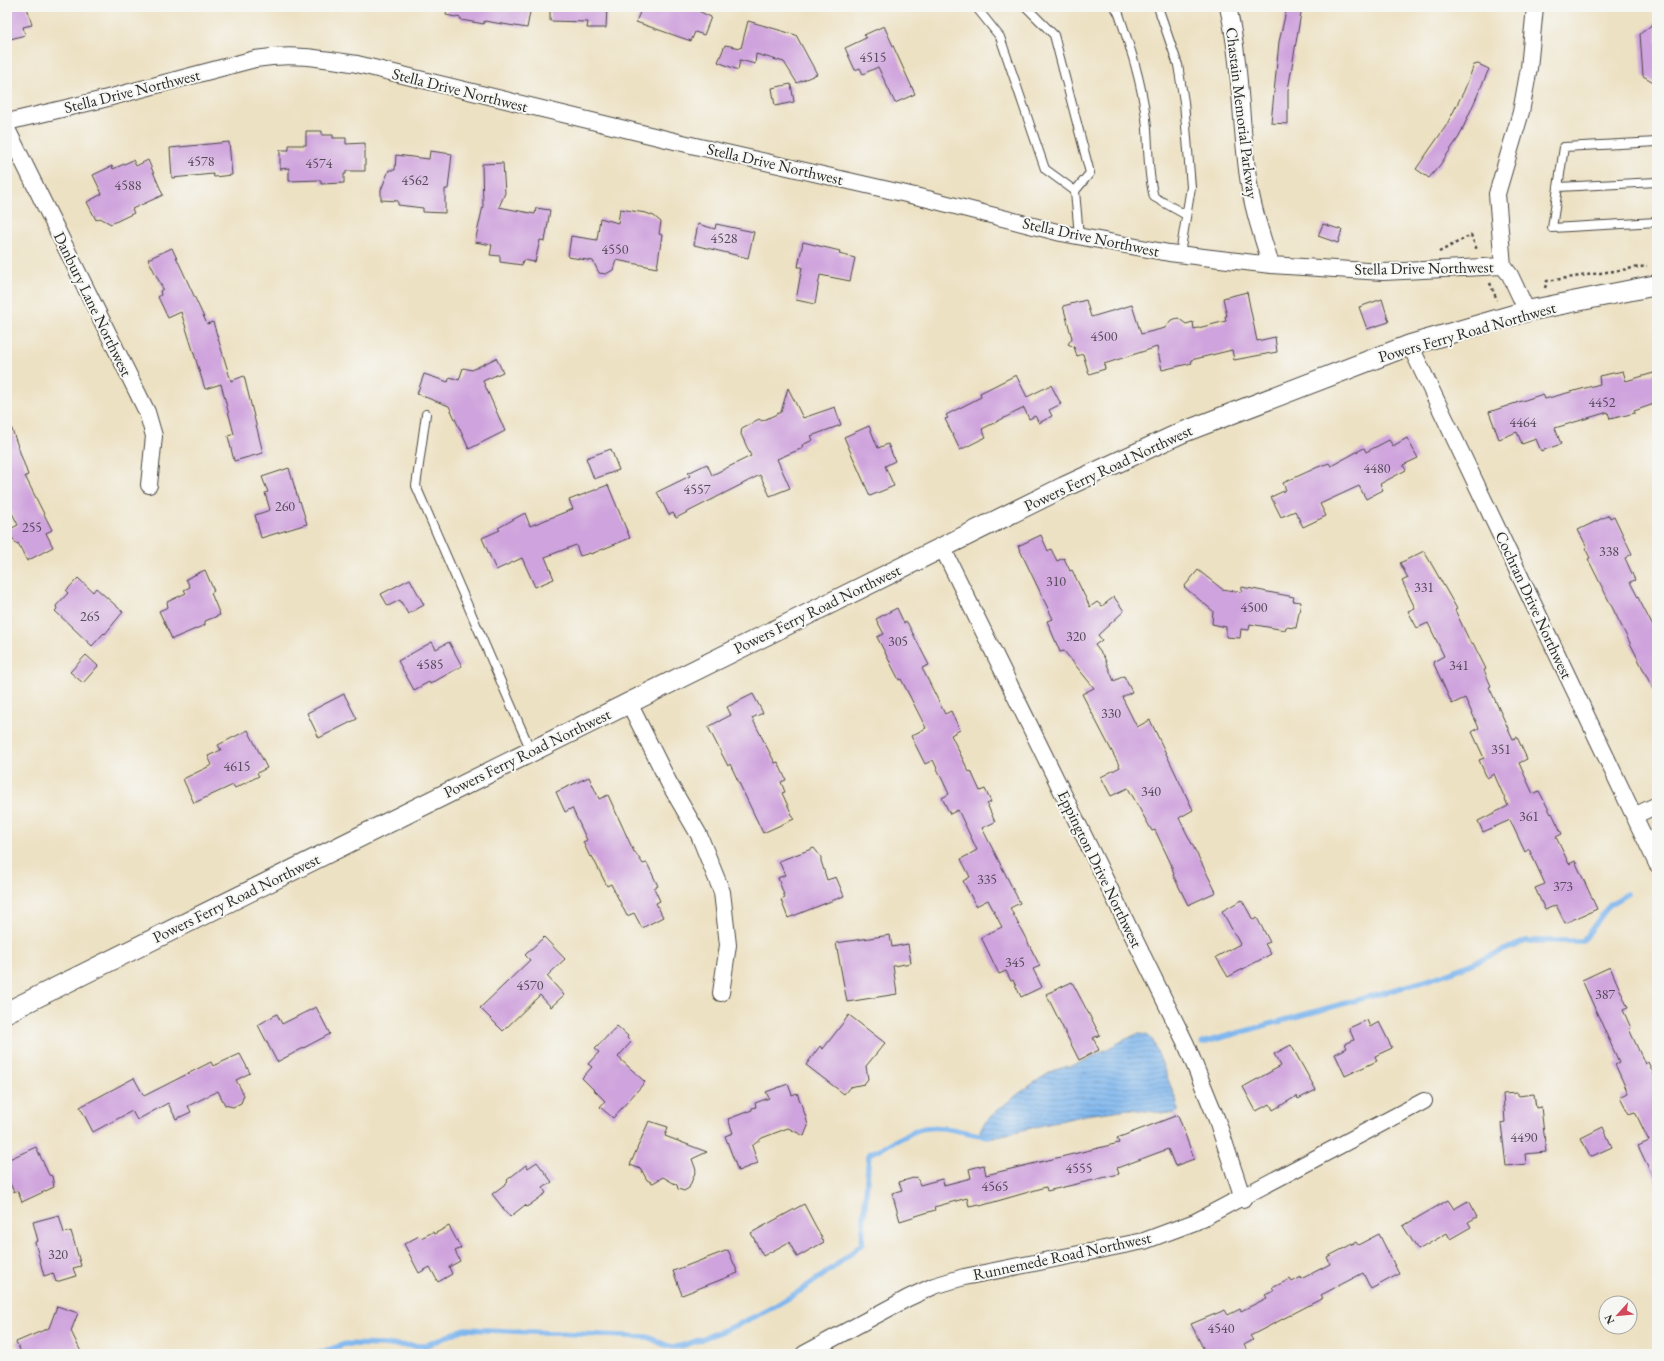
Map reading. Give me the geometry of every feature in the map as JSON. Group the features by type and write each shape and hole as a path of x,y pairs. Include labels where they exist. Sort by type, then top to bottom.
{"street":[{"name":"Chastain Memorial Parkway","path":"1228,7 1239,78 1243,140 1248,179 1257,218 1271,265"},
{"path":"1503,266 1497,194 1521,112 1529,68 1535,7"},
{"name":"Stella Drive Northwest","path":"7,122 100,100 255,59 278,55 301,55 357,64 667,140 928,199 1079,236 1180,254 1271,265 1383,272 1503,266 1510,275 1527,311"},
{"name":"Danbury Lane Northwest","path":"7,129 147,412 154,436 149,485"},
{"name":"Powers Ferry Road Northwest","path":"7,1012 1064,486 1181,433 1410,345 1527,311 1657,285"},
{"name":"Cochran Drive Northwest","path":"1410,345 1657,864"},
{"name":"Eppington Drive Northwest","path":"942,547 1186,1044 1217,1120 1243,1198"},
{"path":"629,702 670,785 699,835 722,892 728,945 721,993"},
{"path":"1634,816 1657,805"},
{"name":"Runnemede Road Northwest","path":"804,1354 908,1298 934,1286 964,1277 1144,1241 1195,1222 1243,1198 1424,1101"}],"lane":[{"path":"976,7 1000,36 1045,169 1074,191 1079,236"},
{"path":"1026,7 1054,35 1085,147 1090,173 1074,191"},
{"path":"1115,7 1119,14 1138,69 1146,119 1150,183 1154,197 1186,215"},
{"path":"1158,7 1178,65 1184,102 1191,187 1180,254"},
{"path":"1657,142 1564,147 1552,228 1657,222"},
{"path":"1558,187 1657,182"},
{"path":"426,414 416,486 531,751"}],"water":[{"path":"1137,1034 1146,1035 1153,1041 1177,1102 1178,1112 1173,1114 1129,1109 1085,1115 994,1137 984,1136 980,1131 983,1125 1000,1108 1046,1075 1053,1071 1082,1062"}],"building":[{"path":"7,7 27,7 32,25 23,27 25,35 7,40"},
{"path":"447,7 531,7 527,28 484,21 484,24 461,20 461,18 446,15"},
{"path":"550,7 607,7 606,28 587,28 588,22 550,21"},
{"path":"642,7 690,7 711,17 704,35 695,32 691,41 636,22"},
{"path":"1287,7 1302,7 1288,90 1288,124 1271,123 1279,42"},
{"path":"748,21 796,35 817,74 797,83 784,62 756,54 755,64 740,60 738,70 718,62 725,45 741,48"},
{"path":"1657,21 1657,84 1643,76 1640,34"},
{"path":"884,26 915,94 895,103 878,67 863,74 860,68 855,70 845,48 866,38 864,35"},
{"path":"1478,64 1489,69 1459,137 1440,165 1429,178 1416,169 1446,126 1464,91 1474,65"},
{"path":"791,84 794,102 775,106 772,88"},
{"path":"306,131 322,131 322,135 333,135 333,138 346,138 346,144 365,143 365,171 346,171 346,174 344,174 344,183 321,184 321,180 289,181 289,168 280,169 280,150 289,150 289,145 306,145"},
{"path":"229,142 232,175 214,177 213,174 172,178 170,148"},
{"path":"430,151 452,154 448,189 445,189 445,213 423,212 423,208 398,205 398,201 381,200 381,190 389,170 395,170 396,155 429,159"},
{"path":"133,160 136,166 148,160 163,195 132,209 134,213 111,224 100,218 96,220 87,202 102,194 93,175 112,166 113,169"},
{"path":"503,163 505,193 499,207 535,214 536,208 550,210 545,241 540,240 535,262 523,260 522,265 500,262 500,256 490,255 492,245 475,242 483,206 482,164"},
{"path":"620,209 646,213 654,216 661,222 659,234 662,235 657,268 616,260 613,270 606,274 599,273 593,261 568,257 571,236 597,240 600,218 618,223"},
{"path":"698,224 715,229 716,224 754,232 748,258 694,245"},
{"path":"1323,224 1342,230 1338,243 1318,236"},
{"path":"803,242 840,251 839,254 855,258 850,281 820,275 815,304 796,300 802,267 798,267"},
{"path":"172,248 207,324 213,322 231,381 244,376 263,453 234,461 228,436 234,434 221,384 205,389 181,312 168,318 158,297 161,295 160,291 163,289 148,259"},
{"path":"1247,292 1257,341 1275,337 1277,352 1234,360 1232,350 1191,360 1192,363 1162,370 1157,347 1104,364 1105,369 1089,374 1083,354 1077,356 1074,347 1068,344 1072,338 1063,306 1086,300 1091,317 1132,305 1141,334 1165,328 1171,320 1178,318 1186,324 1193,322 1194,329 1226,321 1225,316 1227,316 1223,298"},
{"path":"1382,299 1389,322 1367,329 1359,307"},
{"path":"496,358 503,372 483,381 505,431 469,449 449,406 417,394 424,374 448,382 450,377 459,380 463,368 472,370"},
{"path":"1623,371 1626,381 1657,372 1657,403 1634,411 1635,413 1610,419 1608,412 1555,428 1561,444 1541,451 1536,439 1522,444 1517,432 1499,439 1489,412 1543,394 1545,399 1600,384 1599,376"},
{"path":"1016,375 1027,397 1051,385 1061,404 1049,410 1052,416 1039,423 1035,416 1029,419 1024,408 982,429 986,437 960,450 945,419 948,418 946,415 981,397 980,393"},
{"path":"788,388 803,418 835,407 841,425 811,436 813,440 802,445 803,448 777,459 790,488 770,496 760,475 676,518 673,513 669,515 657,492 690,476 688,473 707,464 712,475 751,456 741,434 742,428 759,419 762,421 781,412"},
{"path":"9,421 28,475 25,476 52,530 46,533 53,547 27,561 18,543 16,544 8,530 18,525 7,503 7,422"},
{"path":"869,426 878,448 888,444 895,461 885,466 894,486 870,496 844,437"},
{"path":"1407,438 1418,458 1403,465 1406,470 1380,484 1383,490 1366,499 1359,486 1320,504 1326,516 1303,527 1295,511 1281,517 1271,497 1286,490 1283,483 1329,463 1331,466 1364,448 1366,452 1389,440 1393,446"},
{"path":"611,449 619,470 594,479 586,458"},
{"path":"289,468 307,524 261,538 255,515 270,510 265,493 268,492 262,477"},
{"path":"608,485 630,538 591,554 580,556 576,545 545,557 554,579 535,587 522,558 496,570 482,538 500,530 498,528 525,513 530,526 573,509 569,500"},
{"path":"1609,515 1610,518 1614,516 1632,554 1625,558 1635,580 1630,582 1657,634 1657,697 1588,559 1590,558 1585,548 1587,547 1578,530"},
{"path":"1041,535 1048,551 1051,549 1057,561 1064,558 1070,571 1072,570 1090,607 1097,602 1102,606 1114,597 1124,611 1098,635 1102,640 1095,645 1104,657 1114,681 1124,676 1132,692 1122,697 1137,727 1150,720 1193,810 1179,818 1216,892 1188,905 1173,875 1171,864 1155,830 1152,831 1128,788 1111,796 1101,777 1120,767 1082,694 1094,688 1064,651 1060,652 1047,621 1053,619 1018,546"},
{"path":"1424,551 1457,609 1455,610 1471,644 1473,643 1486,669 1484,670 1491,686 1489,687 1513,739 1517,737 1527,759 1519,763 1533,794 1539,791 1551,814 1552,813 1562,834 1556,837 1569,864 1575,861 1597,909 1565,923 1556,905 1545,910 1535,888 1545,884 1529,849 1525,852 1510,820 1483,832 1478,821 1508,806 1494,774 1487,778 1479,760 1484,758 1472,732 1479,728 1465,698 1452,704 1433,662 1444,656 1428,623 1417,628 1408,611 1415,608 1402,581 1408,578 1400,563"},
{"path":"205,570 214,591 211,593 220,615 205,621 205,625 172,639 159,611 168,607 167,602 186,593 184,590 190,587 186,579"},
{"path":"1198,570 1222,589 1241,592 1242,587 1294,597 1293,601 1301,602 1296,628 1286,627 1285,630 1250,624 1249,630 1241,629 1240,638 1226,637 1226,627 1212,624 1213,611 1184,587"},
{"path":"78,578 93,592 96,588 123,612 105,634 104,633 92,646 55,611 57,609 56,606 68,593 66,591"},
{"path":"410,579 424,605 408,614 400,600 388,606 381,594"},
{"path":"897,608 904,623 907,622 929,665 922,668 945,714 951,711 960,730 951,735 969,772 971,771 980,791 985,789 991,802 987,804 995,822 982,828 1020,903 1010,908 1040,966 1033,969 1042,987 1021,997 1013,980 1011,981 1006,971 999,974 981,937 1002,927 988,900 976,906 963,881 970,877 961,859 977,850 958,810 950,814 942,798 949,794 933,760 925,764 911,736 926,728 901,679 899,680 877,637 884,634 876,619"},
{"path":"432,642 436,649 449,642 462,666 430,684 429,682 414,690 398,661"},
{"path":"86,655 98,666 83,683 70,672"},
{"path":"344,694 357,719 319,738 307,713"},
{"path":"753,694 763,713 752,718 775,763 778,762 786,780 781,782 785,792 782,793 794,819 763,833 730,764 728,766 708,727 731,715 727,707"},
{"path":"248,730 267,768 257,773 259,776 235,788 233,785 194,803 183,779 212,765 208,756 221,750 218,745"},
{"path":"589,777 599,799 608,795 634,852 643,864 647,863 658,886 654,888 660,901 656,903 663,917 642,928 634,913 627,916 611,884 607,886 583,842 587,840 572,808 565,812 556,792"},
{"path":"814,848 821,857 827,880 836,877 844,896 788,918 781,900 785,898 778,878 785,875 779,861"},
{"path":"1242,900 1253,920 1257,918 1270,942 1265,944 1271,954 1228,977 1216,957 1240,944 1222,911"},
{"path":"890,935 892,947 908,944 911,963 893,966 897,994 847,1002 836,943"},
{"path":"544,937 565,959 547,976 564,995 551,1007 540,995 503,1031 480,1008 530,960 525,955"},
{"path":"1610,967 1628,1008 1623,1010 1631,1028 1629,1029 1645,1064 1648,1062 1657,1081 1657,1185 1638,1146 1649,1141 1635,1112 1629,1114 1620,1097 1628,1093 1615,1064 1619,1062 1582,980"},
{"path":"1072,982 1100,1035 1093,1038 1099,1050 1079,1060 1046,994"},
{"path":"316,1007 330,1034 277,1062 258,1025 277,1014 282,1024"},
{"path":"849,1015 885,1043 866,1066 868,1079 864,1084 850,1087 844,1094 806,1065 820,1046 823,1049"},
{"path":"1367,1020 1370,1027 1379,1022 1392,1048 1375,1056 1377,1061 1345,1076 1335,1054 1347,1048 1345,1044 1354,1040 1349,1028"},
{"path":"617,1026 628,1036 627,1038 631,1042 618,1057 645,1082 613,1118 600,1107 605,1101 582,1078 592,1067 588,1064 599,1052 595,1049"},
{"path":"1291,1045 1316,1090 1298,1099 1297,1096 1273,1110 1270,1104 1256,1111 1243,1087 1281,1066 1274,1054"},
{"path":"240,1054 250,1073 236,1080 244,1095 241,1103 233,1107 225,1105 218,1091 188,1106 191,1112 176,1119 168,1103 137,1120 132,1111 93,1132 80,1107 134,1078 144,1096 211,1062 213,1066"},
{"path":"788,1084 792,1095 797,1093 806,1117 808,1126 804,1136 788,1128 762,1138 752,1146 758,1163 738,1171 725,1136 733,1133 728,1119 752,1110 752,1108 756,1107 755,1103 769,1098 766,1092"},
{"path":"1518,1093 1518,1096 1534,1094 1536,1108 1541,1107 1546,1152 1525,1154 1526,1164 1506,1166 1501,1123 1505,1122 1503,1094"},
{"path":"1178,1115 1194,1159 1175,1166 1168,1149 1117,1168 1119,1174 1047,1191 1046,1187 980,1206 979,1204 969,1206 967,1198 934,1207 935,1210 900,1221 892,1193 902,1190 899,1182 917,1177 920,1185 942,1179 944,1185 971,1178 969,1169 984,1165 986,1175 1119,1143 1117,1138"},
{"path":"649,1121 668,1127 665,1136 707,1152 692,1159 696,1170 689,1188 684,1191 678,1189 677,1185 663,1177 653,1183 647,1180 641,1169 630,1165"},
{"path":"1603,1127 1612,1147 1590,1157 1581,1138"},
{"path":"36,1147 49,1175 52,1176 54,1187 22,1202 17,1190 14,1192 7,1177 7,1160"},
{"path":"537,1162 552,1182 543,1188 546,1193 527,1207 525,1205 510,1217 492,1194 508,1182 507,1180 526,1165 528,1168"},
{"path":"1448,1200 1454,1209 1468,1201 1477,1217 1468,1222 1471,1227 1450,1239 1447,1233 1418,1250 1403,1226"},
{"path":"804,1204 824,1242 797,1257 789,1242 763,1256 751,1233"},
{"path":"59,1215 64,1233 71,1231 81,1266 73,1268 76,1276 56,1282 53,1273 44,1276 35,1242 38,1241 33,1222"},
{"path":"449,1226 461,1248 455,1251 460,1261 449,1267 452,1274 438,1282 430,1267 419,1273 404,1244 419,1236 421,1238 433,1232 434,1234"},
{"path":"1379,1234 1399,1274 1371,1289 1363,1273 1321,1295 1323,1298 1250,1336 1253,1340 1244,1345 1249,1354 1206,1354 1191,1324 1225,1310 1228,1315 1240,1309 1241,1311 1267,1298 1265,1295 1274,1291 1272,1288 1290,1279 1292,1282 1301,1277 1301,1279 1330,1264 1327,1257 1356,1242 1358,1245"},
{"path":"728,1250 738,1273 682,1295 673,1271"},
{"path":"57,1306 78,1313 71,1331 82,1354 22,1354 16,1342 49,1328"}],"waterway":[{"path":"1202,1043 1425,981 1451,972 1526,941 1583,941 1610,904 1627,894"},
{"path":"316,1354 345,1344 425,1346 464,1329 648,1337 671,1347 687,1345 750,1319 790,1298 845,1259 862,1244 869,1154 925,1128 933,1127 950,1129 989,1136"}]}
